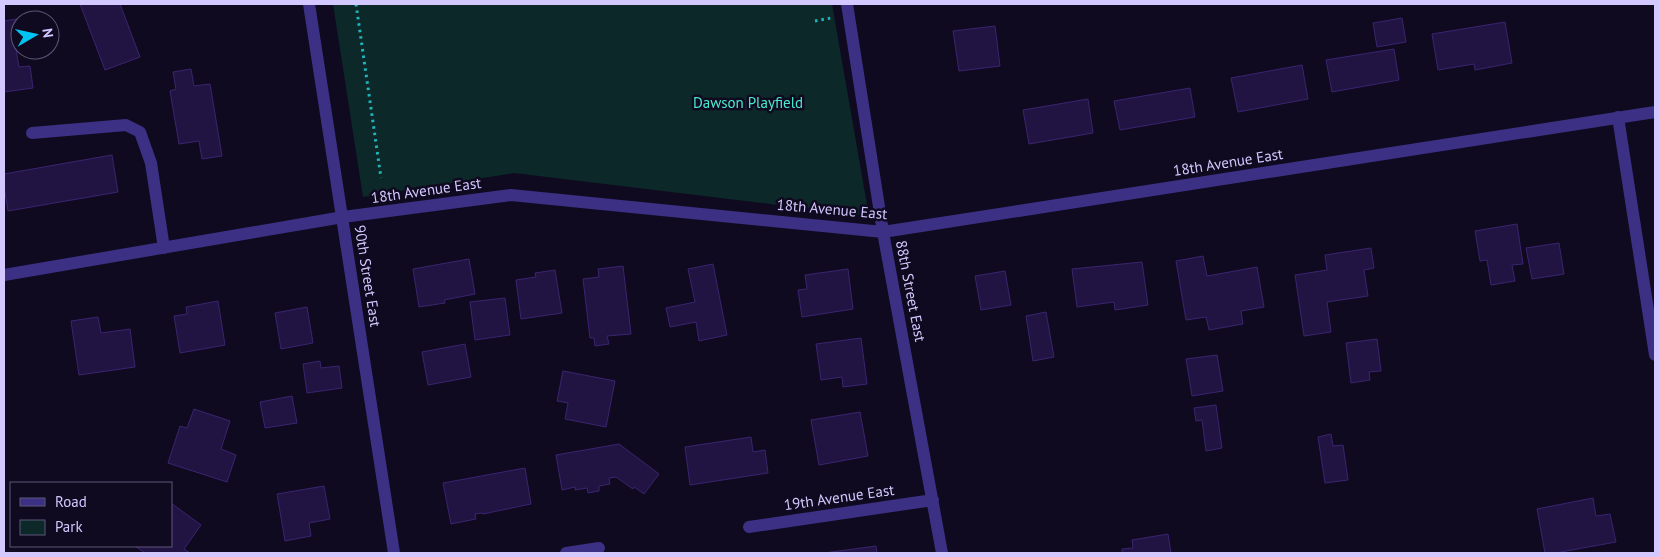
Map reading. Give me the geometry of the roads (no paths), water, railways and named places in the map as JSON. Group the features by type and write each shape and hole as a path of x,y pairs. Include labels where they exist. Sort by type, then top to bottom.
{"street":[{"name":"90th Street East","path":"309,4 394,553"},
{"name":"88th Street East","path":"848,4 883,232 942,553"},
{"name":"18th Avenue East","path":"4,275 343,217 511,194 883,232 1655,112"},
{"path":"1618,117 1655,355"},
{"path":"32,133 126,125 140,132 152,163 164,248"},
{"name":"19th Avenue East","path":"749,527 933,500"},
{"path":"566,553 599,548"}],"park label":[{"name":"Dawson Playfield","path":"748,102"}]}
